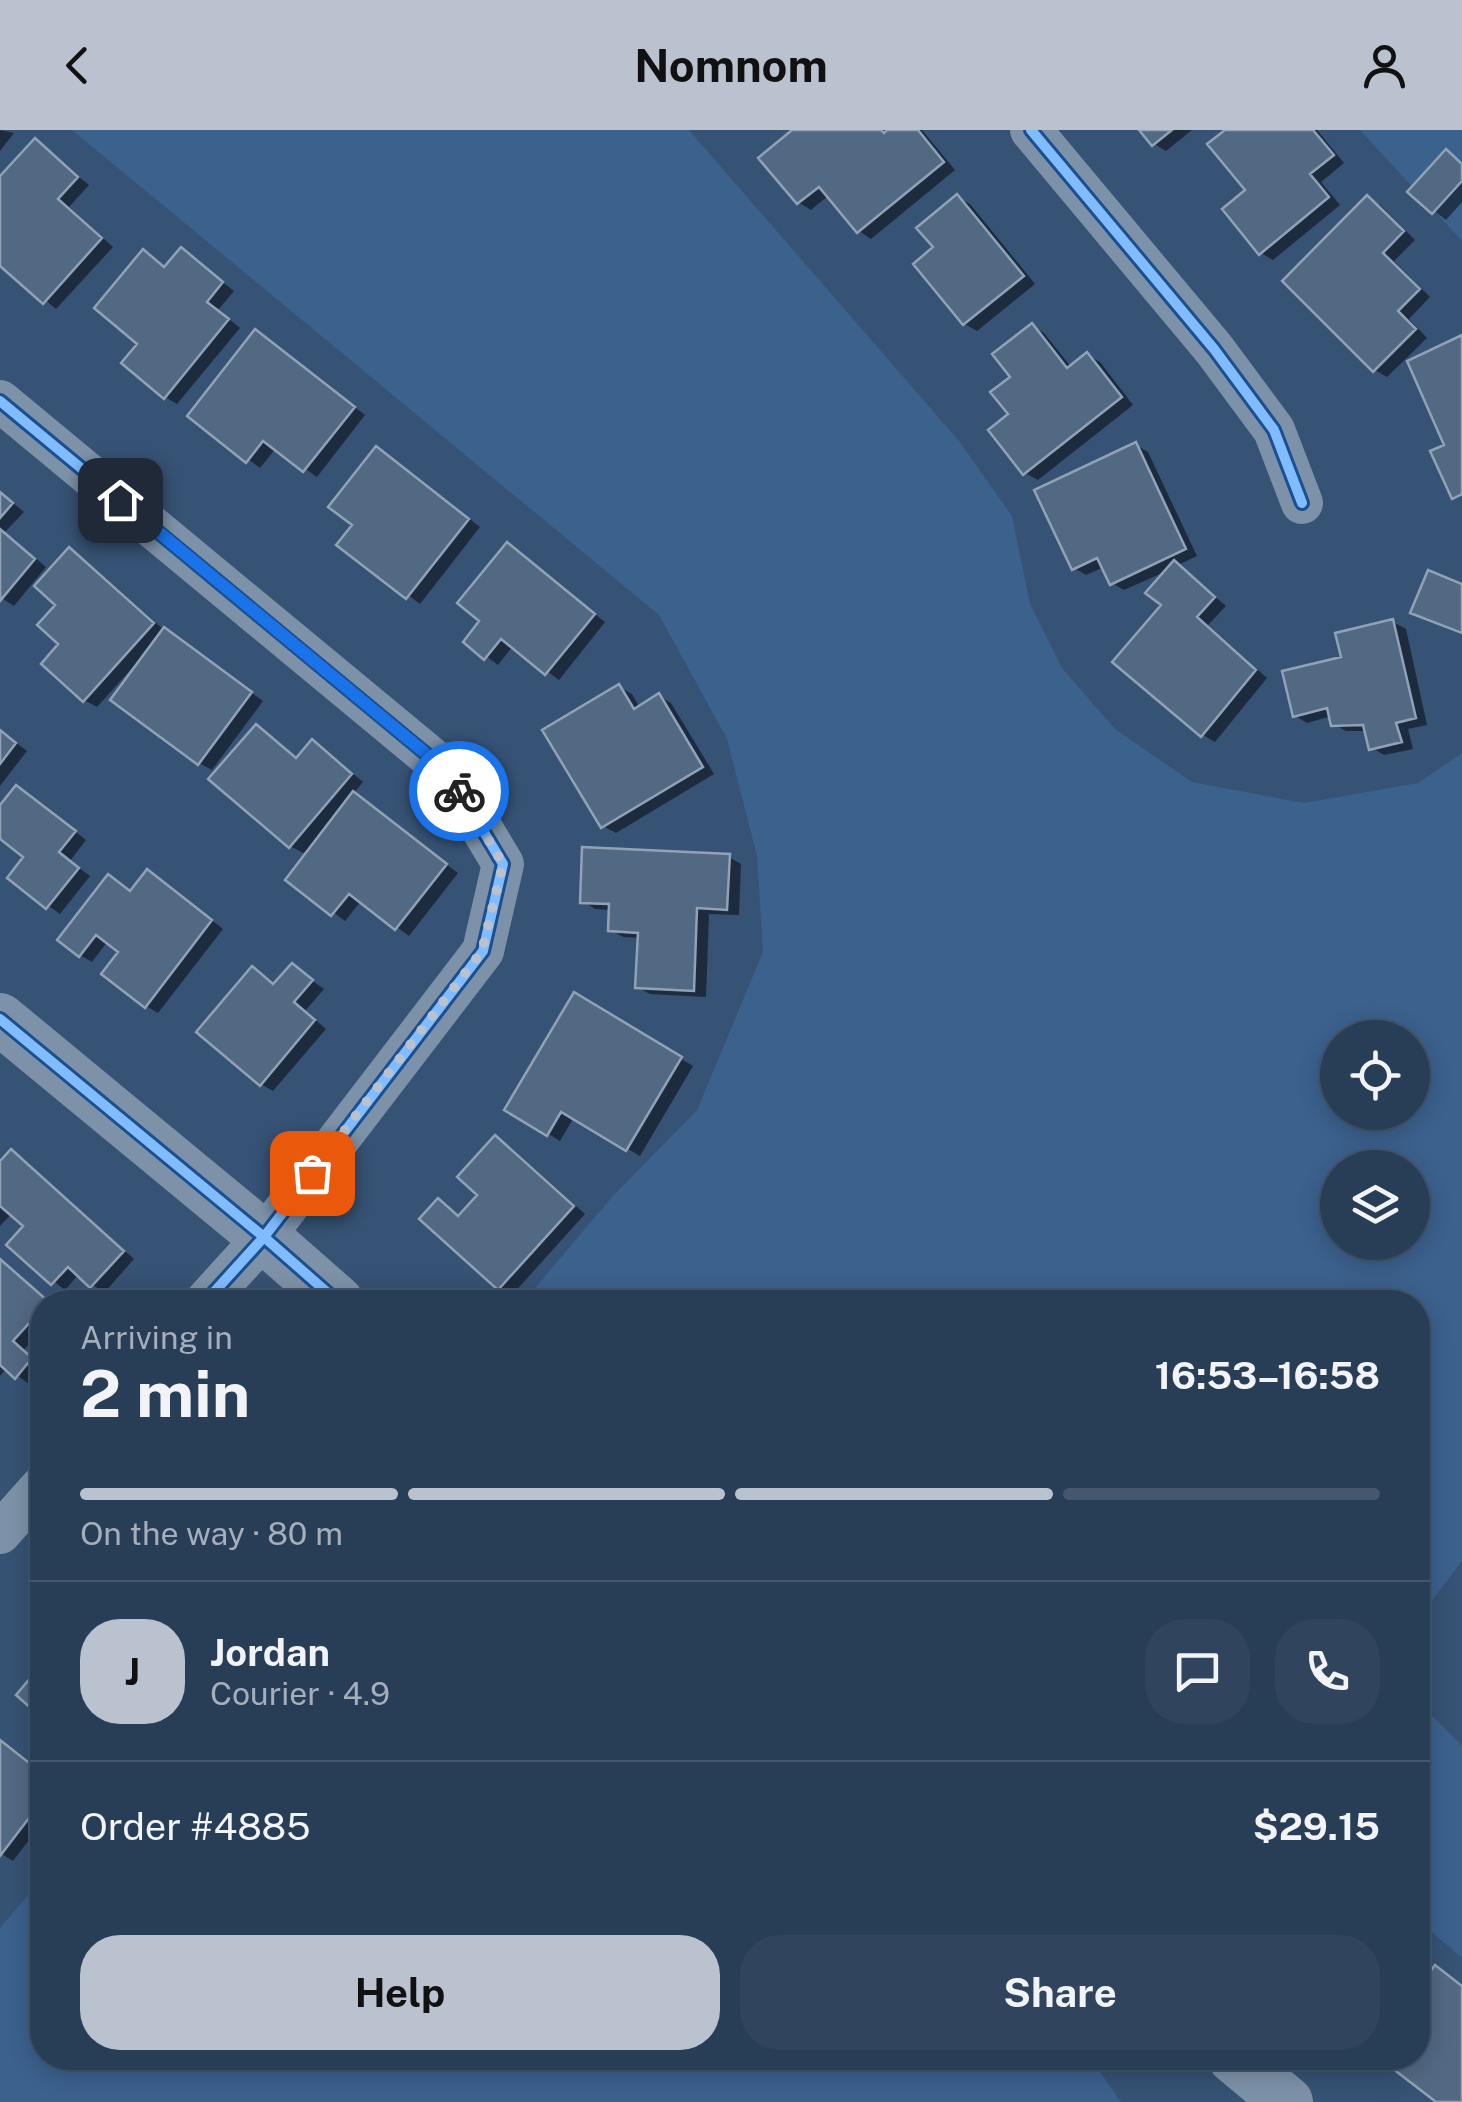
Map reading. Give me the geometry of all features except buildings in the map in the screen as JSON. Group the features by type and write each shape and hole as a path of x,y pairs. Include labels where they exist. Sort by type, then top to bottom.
{"street":[{"path":"1031,130 1214,349 1274,430 1302,502"},
{"path":"0,401 448,772 503,864 482,951 264,1236 216,1290"},
{"path":"0,1020 325,1290"},
{"path":"0,1534 30,1500"},
{"path":"1248,2070 1287,2102"}],"water":[{"path":"72,130 689,130 959,441 1012,516 1030,604 1062,668 1115,729 1192,782 1304,803 1418,783 1462,753 1462,1561 1430,1603 1430,1290 533,1290 612,1197 697,1110 763,952 757,856 727,739 659,615"},
{"path":"1360,130 1462,130 1462,241"},
{"path":"1430,1713 1462,1746 1462,1958 1430,1930"},
{"path":"30,1893 30,2070 1099,2070 1121,2102 0,2102 0,1928"}],"cycle path":[{"path":"1031,130 1214,349 1274,430 1302,503"},
{"path":"0,401 448,772 503,864 483,951 264,1237 216,1290"},
{"path":"0,1019 324,1290"}],"way so far":[{"path":"312,1173 482,951 503,864 459,791"}],"route":[{"path":"120,500 448,772 459,791"}]}
